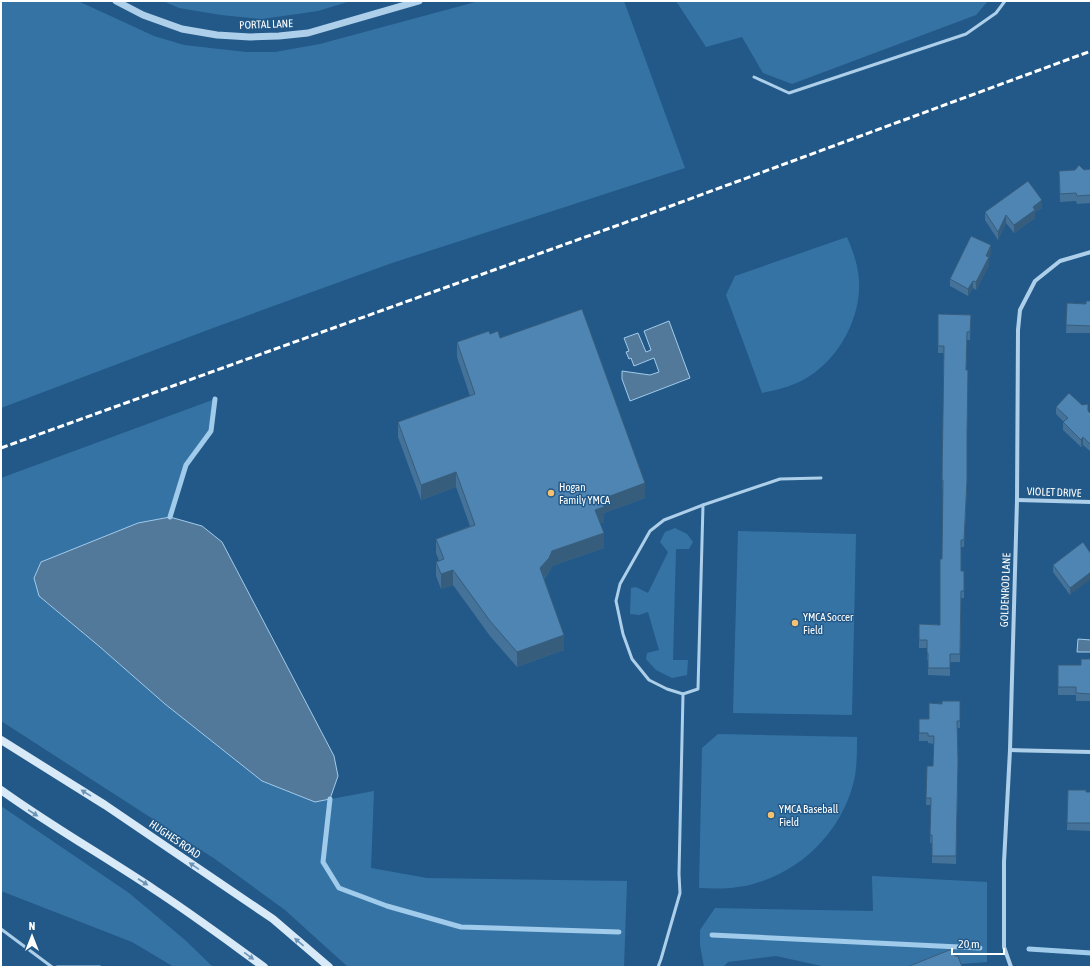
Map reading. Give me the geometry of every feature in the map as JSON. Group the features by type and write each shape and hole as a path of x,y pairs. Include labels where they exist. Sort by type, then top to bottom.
{"main road":[{"name":"HUGHES ROAD","path":"1,740 105,805 273,919 329,967"},
{"path":"1,790 32,812 69,834 155,890 264,967"}],"street":[{"name":"PORTAL LANE","path":"116,1 143,15 182,29 217,35 250,37 308,33 420,1"},
{"name":"GOLDENROD LANE","path":"1011,967 1004,947 1004,862 1010,750 1017,500 1018,330 1020,310 1035,281 1060,261 1091,252"},
{"name":"VIOLET DRIVE","path":"1017,500 1091,502"},
{"path":"1010,750 1091,752"}],"lane":[{"path":"754,77 789,93 966,34 996,13 1004,1"},
{"path":"703,505 698,689 684,694 667,689 649,680 632,659 623,634 616,601 620,584 650,531 664,520 703,505 780,479 821,478"},
{"path":"658,967 680,893 679,874 682,721 684,694"},
{"path":"1,930 52,967"},
{"path":"57,967 100,967"}],"shaded area":[{"path":"1,1 78,1 154,36 184,45 246,52 275,52 320,44 479,1 624,1 685,168 392,263 213,328 1,408"},
{"path":"163,1 351,1 318,11 262,19 221,15 179,8"},
{"path":"676,1 988,1 976,15 792,84 763,73 742,37 706,47"},
{"path":"847,237 858,269 859,296 851,325 844,338 836,351 815,372 793,385 762,393 726,295 735,276"},
{"path":"669,321 690,378 630,401 622,379 622,371 650,375 659,372 654,358 634,366 631,358 629,359 626,352 629,351 624,338 638,333 646,352 651,350 644,331"},
{"path":"215,399 211,431 186,465 170,517 138,523 39,596 165,704 262,781 315,802 374,791 371,868 427,878 627,881 624,967 348,967 285,910 215,859 1,721 1,478"},
{"path":"170,517 202,526 222,542 334,756 338,776 330,799 315,802 262,781 165,704 39,596 34,578 41,562 138,523"},
{"path":"675,528 687,534 693,542 689,549 676,549 673,660 688,660 687,675 672,678 656,670 646,659 647,653 659,650 648,612 639,615 630,614 631,588 636,587 648,593 668,552 660,542 665,532"},
{"name":"YMCA Soccer Field","path":"738,531 856,534 852,715 733,713"},
{"path":"1078,639 1091,640 1091,652 1077,652"},
{"name":"YMCA Baseball Field","path":"718,734 857,737 856,771 850,795 832,829 820,843 791,868 756,883 728,888 699,888 702,748"},
{"path":"1,806 129,893 185,940 213,967 174,967 132,942 1,891"},
{"path":"872,876 987,882 987,962 921,967 826,967 776,956 728,962 723,967 704,967 700,945 700,930 715,908 873,911"}],"building":[{"path":"1079,165 1084,170 1091,169 1091,195 1077,196 1076,193 1060,194 1059,171 1075,170"},
{"path":"1028,181 1042,200 1033,207 1035,210 1014,225 1006,215 998,232 985,212"},
{"path":"971,236 991,245 986,256 989,257 976,282 973,281 968,289 950,279"},
{"path":"1086,301 1091,301 1091,326 1066,325 1067,303 1086,304"},
{"name":"Hogan Family YMCA","path":"582,309 645,483 602,499 604,507 595,510 604,533 552,551 549,558 540,568 564,635 517,652 490,621 453,570 441,574 436,562 444,559 436,539 475,525 456,472 421,485 398,422 475,394 457,342 489,331 490,334 498,331 500,338"},
{"path":"938,314 971,315 970,332 967,332 966,370 968,370 967,480 964,540 961,540 961,571 964,571 964,591 961,591 960,654 950,654 950,668 928,668 927,640 919,640 919,624 940,625 944,346 938,346"},
{"path":"1069,393 1082,405 1088,404 1088,411 1091,414 1091,445 1083,437 1081,440 1063,422 1068,418 1056,407"},
{"path":"1083,542 1091,554 1091,572 1070,588 1053,565"},
{"path":"1081,659 1091,659 1091,694 1076,693 1076,687 1058,687 1058,665 1081,665"},
{"path":"942,701 960,701 960,721 957,721 958,760 956,856 932,856 932,835 930,835 931,798 926,798 927,766 933,766 934,736 928,736 928,733 919,733 919,719 929,719 929,703 942,704"},
{"path":"1068,790 1086,790 1086,792 1091,792 1091,823 1067,823"},
{"path":"952,949 955,956 958,956 962,967 907,967"}],"waterway":[{"path":"170,517 186,465 211,431 215,399"},
{"path":"330,799 323,862 339,888 387,906 461,927 619,932"},
{"path":"712,935 980,948"},
{"path":"1029,949 1091,953"}],"railway":[{"path":"1,448 649,214 1091,51"}],"place":[{"name":"Hogan Family YMCA","path":"551,493"},
{"name":"YMCA Soccer Field","path":"795,623"},
{"name":"YMCA Baseball Field","path":"771,815"}]}
